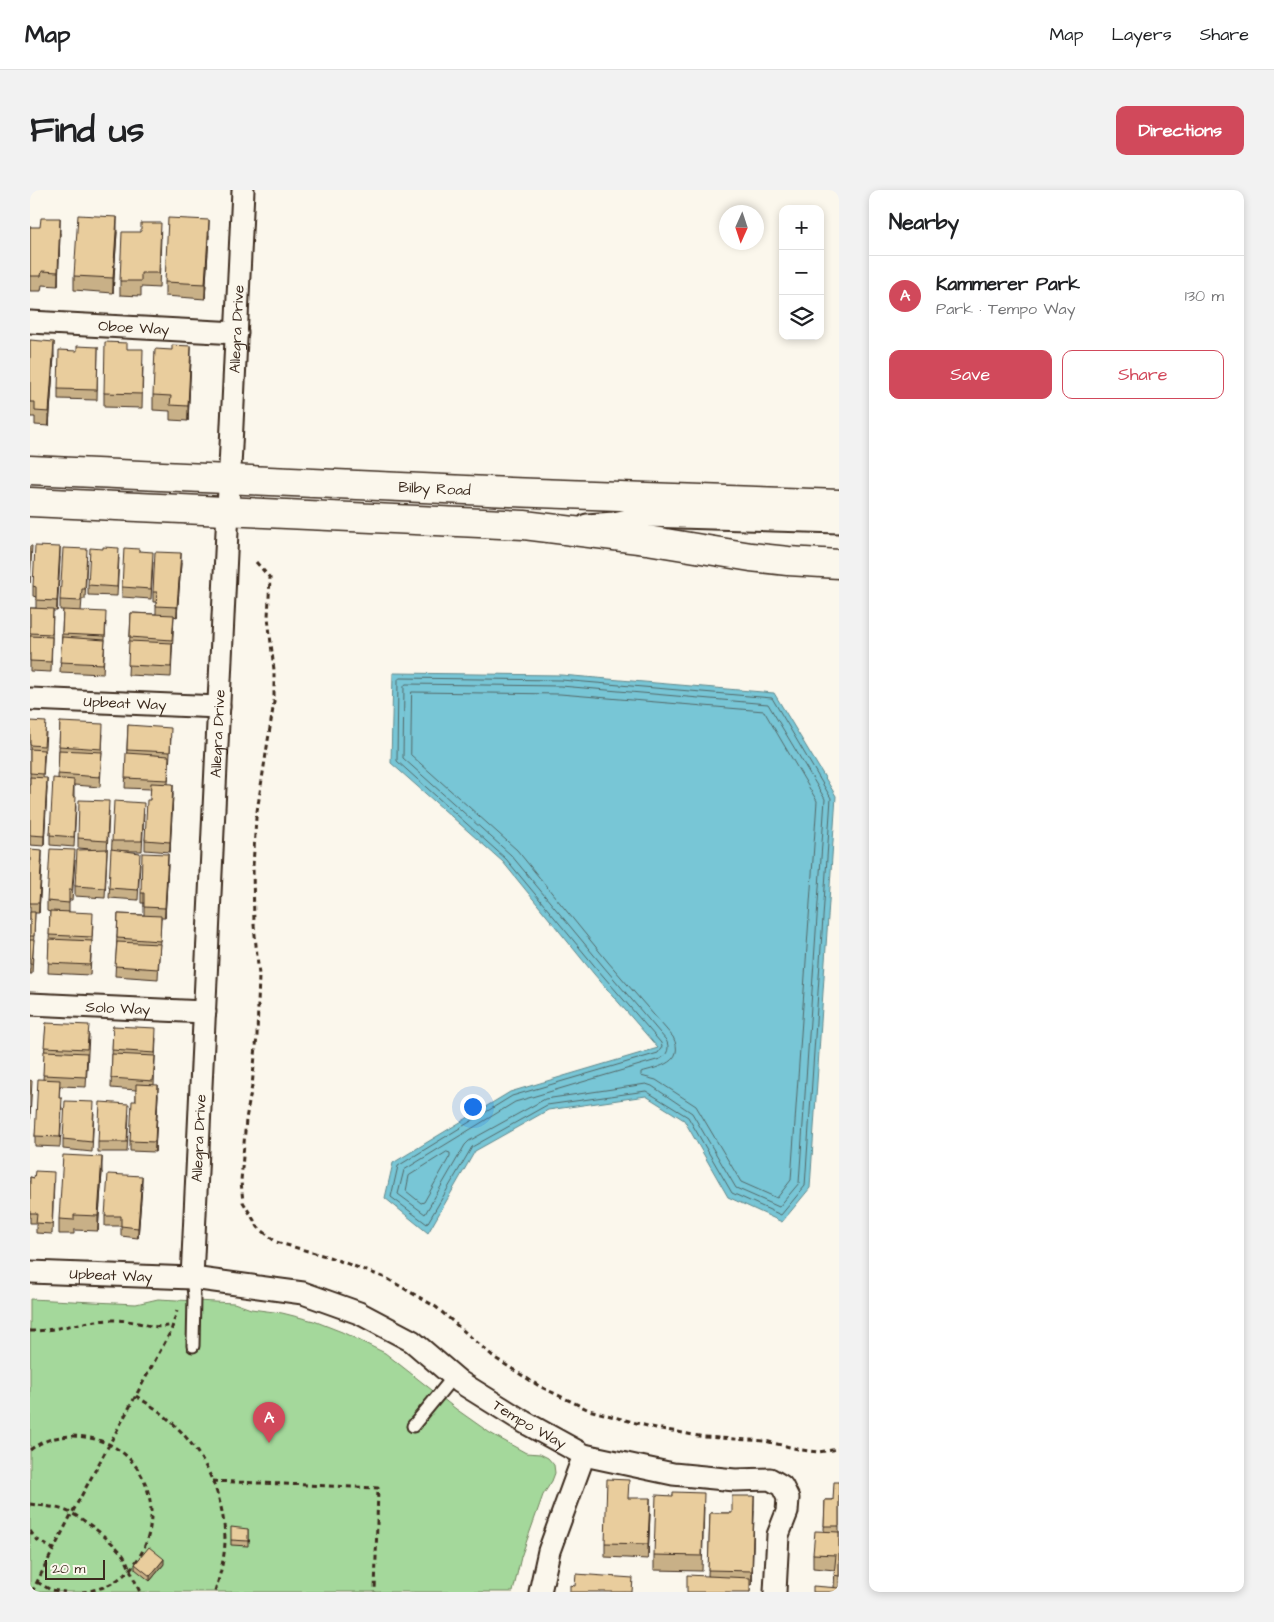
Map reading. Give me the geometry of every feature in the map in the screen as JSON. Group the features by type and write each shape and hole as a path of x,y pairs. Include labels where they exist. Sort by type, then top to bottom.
{"street":[{"name":"Allegra Drive","path":"192,1278 243,190"},
{"name":"Oboe Way","path":"30,322 236,333"},
{"name":"Bilby Road","path":"30,470 230,480 839,504"},
{"name":"Bilby Road","path":"30,502 524,525 603,524 646,516 839,522"},
{"name":"Bilby Road","path":"524,525 647,540 788,562 839,564"},
{"name":"Upbeat Way","path":"30,699 219,707"},
{"name":"Solo Way","path":"30,1004 205,1012"},
{"name":"Upbeat Way","path":"30,1272 192,1278"},
{"name":"Tempo Way","path":"192,1278 303,1293 359,1313 412,1341 454,1376 524,1422 584,1455 673,1474 736,1480 770,1479 782,1486 788,1498 787,1512 778,1535 775,1592"},
{"path":"540,1592 549,1551 584,1455"}],"lane":[{"path":"192,1278 194,1296 193,1346"},
{"path":"413,1426 454,1376"}],"path":[{"path":"256,562 270,578 268,617 274,670 274,702 256,818 253,866 254,924 259,974 257,1036 252,1086 246,1119 241,1181 243,1202 258,1227 276,1242 329,1257 386,1278 436,1307 495,1358 539,1386 588,1410 651,1427 704,1437 765,1441 818,1452 839,1450"},
{"path":"32,1592 72,1513 173,1325 177,1311 176,1303"},
{"path":"30,1331 59,1328 79,1322 108,1320 128,1321 160,1328 173,1325"},
{"path":"136,1396 166,1416 180,1430 195,1448 212,1481 220,1503 225,1539 222,1566 215,1592"},
{"path":"30,1450 54,1438 75,1435 96,1438 110,1444 131,1460 143,1477 150,1496 152,1516 147,1542 140,1556 129,1569 111,1584 93,1591 82,1592"},
{"path":"212,1481 378,1488 375,1592"},
{"path":"30,1504 72,1513 96,1529 126,1559 140,1592"},
{"path":"30,1531 36,1539 53,1549"},
{"path":"225,1539 234,1540"},
{"path":"243,1541 252,1541"},
{"path":"37,1582 51,1590 64,1592"}],"green space":[{"path":"30,1299 136,1304 158,1299 234,1303 251,1309 282,1313 314,1321 385,1353 456,1409 490,1433 526,1453 540,1454 548,1458 554,1465 555,1473 543,1495 521,1557 513,1592 30,1592"}],"water":[{"path":"393,673 561,675 774,693 836,796 810,1188 782,1222 728,1197 684,1120 646,1096 548,1110 475,1151 428,1233 385,1198 393,1163 510,1092 658,1048 594,974 503,862 391,763"}],"building":[{"path":"78,215 117,217 113,278 74,276"},
{"path":"41,218 60,218 58,272 42,271 41,276 30,276 30,227 40,227"},
{"path":"168,218 209,220 205,284 165,282"},
{"path":"141,223 161,223 159,273 141,273 141,281 120,281 122,232 141,232"},
{"path":"30,340 54,342 49,412 35,411 35,402 30,402"},
{"path":"105,342 127,343 127,349 143,349 142,394 104,393"},
{"path":"172,345 191,346 188,406 170,405 171,396 153,395 155,349 172,350"},
{"path":"77,346 98,347 97,390 58,389 59,350 77,351"},
{"path":"30,546 32,546 30,583"},
{"path":"35,546 60,547 57,601 36,600 36,587 33,586"},
{"path":"103,547 119,548 117,587 88,585 90,548 103,549"},
{"path":"63,548 87,549 85,589 82,589 81,601 60,600"},
{"path":"124,548 153,552 151,589 122,587"},
{"path":"155,552 181,553 177,607 156,606 157,592 153,592"},
{"path":"30,608 53,609 52,634 30,633"},
{"path":"63,610 106,612 105,636 62,634"},
{"path":"131,613 174,615 172,640 130,637"},
{"path":"30,636 52,637 51,662 30,661"},
{"path":"62,637 105,640 103,664 60,662"},
{"path":"129,641 172,643 171,667 128,665"},
{"path":"30,721 46,722 44,746 30,745"},
{"path":"60,722 103,724 102,749 59,746"},
{"path":"128,725 171,728 170,752 127,750"},
{"path":"30,749 44,750 43,774 30,773"},
{"path":"59,750 102,752 100,777 58,774"},
{"path":"126,753 169,756 168,780 125,778"},
{"path":"30,777 47,778 44,836 30,835"},
{"path":"53,778 74,780 73,797 76,797 74,837 50,835"},
{"path":"151,783 173,784 170,842 145,840 147,800 150,800"},
{"path":"79,800 109,801 107,841 78,838"},
{"path":"114,801 144,803 142,841 112,841"},
{"path":"30,849 42,850 39,903 30,903"},
{"path":"50,849 75,850 72,890 69,890 69,903 47,901"},
{"path":"107,849 105,888 75,886 77,850"},
{"path":"111,849 140,853 138,890 109,888"},
{"path":"142,853 168,854 165,908 144,907 144,893 141,893"},
{"path":"50,911 93,913 92,937 49,935"},
{"path":"30,912 35,912 34,936 30,936"},
{"path":"118,914 161,916 160,941 117,938"},
{"path":"49,939 92,941 90,965 48,963"},
{"path":"30,940 34,940 32,964 30,964"},
{"path":"117,942 160,944 158,969 115,966"},
{"path":"46,1023 89,1025 87,1049 44,1047"},
{"path":"113,1026 156,1028 155,1053 112,1050"},
{"path":"44,1051 87,1053 86,1077 43,1075"},
{"path":"112,1054 155,1056 153,1081 111,1078"},
{"path":"38,1079 60,1080 59,1098 62,1098 60,1137 35,1136"},
{"path":"30,1080 32,1081 30,1119"},
{"path":"136,1084 158,1085 155,1142 130,1141 132,1101 136,1101"},
{"path":"65,1101 94,1102 92,1142 63,1139"},
{"path":"100,1102 129,1104 127,1142 98,1142"},
{"path":"63,1155 102,1157 98,1216 74,1215 74,1220 59,1219"},
{"path":"35,1171 54,1172 52,1224 36,1223 37,1213 30,1213 30,1177 34,1178"},
{"path":"108,1174 142,1176 138,1228 121,1226 121,1216 105,1216"},
{"path":"607,1479 629,1480 628,1498 650,1498 648,1544 605,1543"},
{"path":"834,1482 839,1482 839,1526 824,1526 825,1500 833,1500"},
{"path":"673,1492 704,1493 702,1556 654,1555 656,1495 673,1496"},
{"path":"732,1496 754,1496 752,1571 708,1570 710,1513 732,1513"},
{"path":"231,1527 248,1529 248,1541 231,1540"},
{"path":"815,1531 839,1532 839,1576 834,1575 836,1555 813,1554"},
{"path":"149,1547 164,1559 150,1576 135,1564"},
{"path":"576,1574 633,1578 632,1592 570,1592 570,1585 575,1586"},
{"path":"687,1575 750,1578 750,1592 687,1592"},
{"path":"813,1586 839,1588 839,1592 813,1592"}],"place":[{"name":"Kammerer Park","path":"269,1443"}]}
